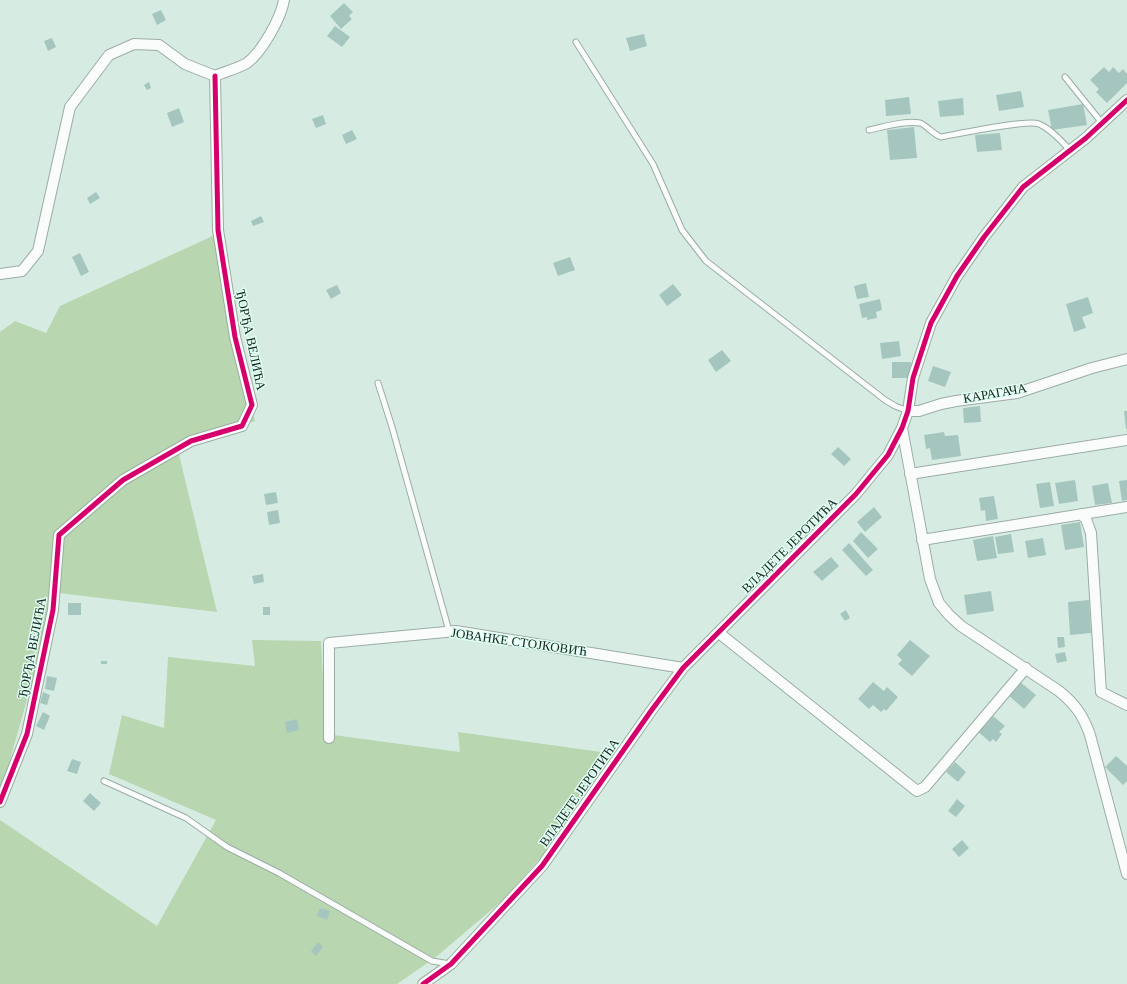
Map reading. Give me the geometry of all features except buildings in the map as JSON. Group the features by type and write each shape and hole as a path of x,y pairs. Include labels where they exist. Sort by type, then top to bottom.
{"street":[{"path":"0,274 22,271 38,251 70,107 109,55 134,44 159,45 185,64 215,76 246,63 265,42 283,8 284,0"},
{"name":"ЂОРЂА ВЕЛИЋА","path":"0,802 28,726 53,610 59,535 123,480 191,441 242,426 252,405 236,337 218,230 215,76"},
{"name":"ВЛАДЕТЕ ЈЕРОТИЋА","path":"423,984 451,964 542,866 651,710 683,668 719,634 856,494 888,455 902,428 908,411 913,378 931,323 957,276 984,237 1023,187 1086,138 1127,100"},
{"name":"КАРАГАЧА","path":"908,411 919,411 956,401 1016,393 1092,368 1127,359"},
{"path":"902,428 930,579 937,598 944,609 961,626 1026,668 1070,700 1085,720 1127,874"},
{"path":"910,474 1127,440"},
{"path":"922,540 1127,506"},
{"path":"1081,514 1086,519 1092,533 1101,692 1127,705"},
{"name":"ЈОВАНКЕ СТОЈКОВИЋ","path":"329,738 329,644 456,631 683,668"},
{"path":"719,634 917,791 925,787 1026,668"}],"lane":[{"path":"576,42 653,164 682,230 706,261 885,400 908,411"},
{"path":"1065,77 1102,123"},
{"path":"869,130 909,122 922,124 934,134 941,137 1020,124 1038,123 1051,132 1070,150"},
{"path":"378,383 392,427 449,632"},
{"path":"104,781 186,818 228,847 279,872 432,962 451,964"}],"green space":[{"path":"217,234 236,344 255,421 222,432 176,442 217,612 50,592 37,664 8,767 0,788 0,332 15,321 46,333 60,306"},
{"path":"252,640 321,641 326,734 460,752 458,732 601,752 565,830 503,900 436,957 397,984 0,984 0,820 157,926 216,820 109,774 122,715 164,728 168,657 255,666"}],"cycle path":[{"path":"0,802 27,734 53,610 59,535 123,480 191,441 242,426 252,405 235,337 218,230 215,76"},
{"path":"423,984 451,964 542,866 683,668 856,494 888,455 902,428 908,411 913,378 931,323 957,276 984,237 1023,187 1086,138 1127,100"}]}
